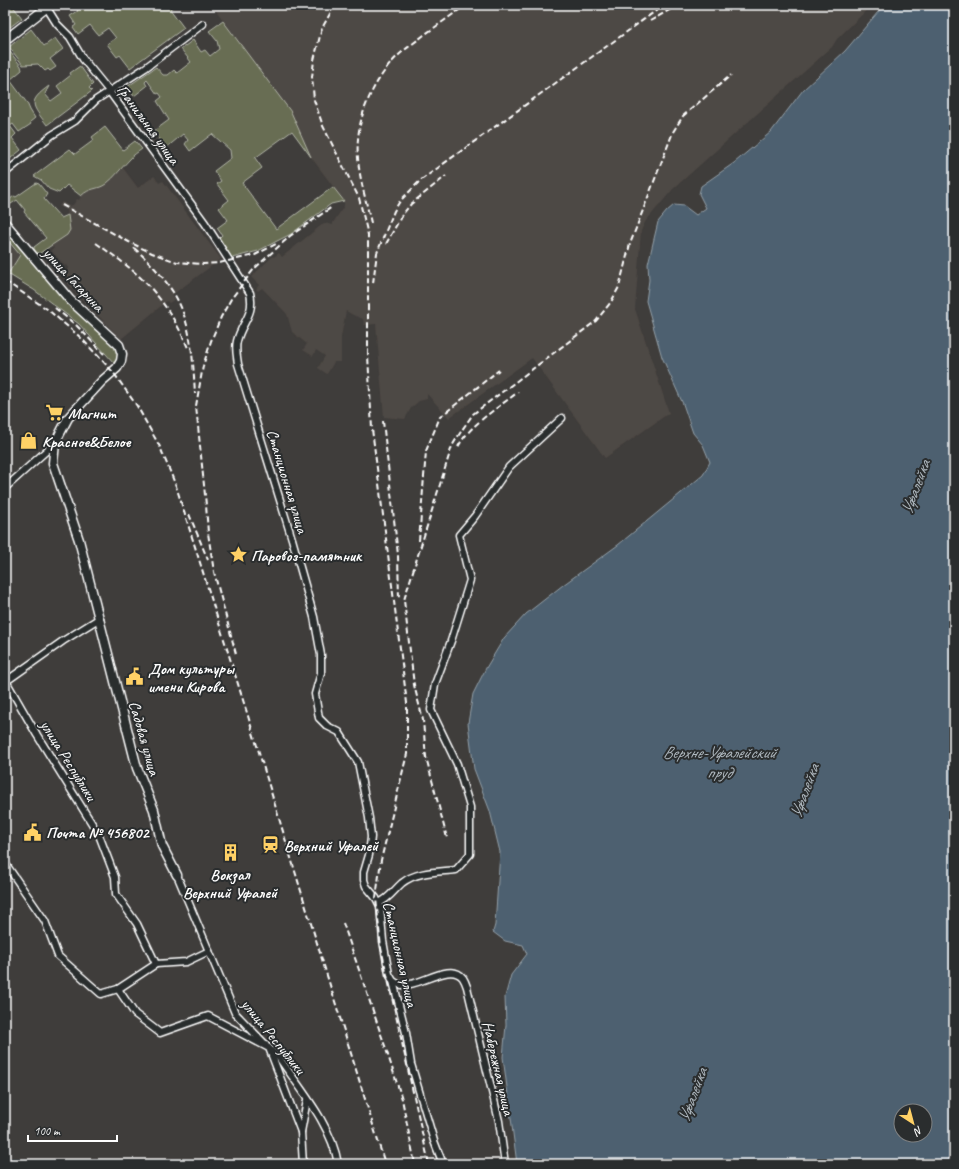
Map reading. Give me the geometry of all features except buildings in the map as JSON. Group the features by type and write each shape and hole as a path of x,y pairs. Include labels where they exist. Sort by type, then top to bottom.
{"street":[{"path":"5,40 47,6"},
{"name":"Гранильная улица","path":"47,6 57,24 70,38 83,59 109,91 205,222 230,261"},
{"path":"5,173 52,135 75,121 96,100 145,68 203,24"},
{"name":"улица Гагарина","path":"5,223 70,300 119,345 122,354 121,361 117,368 102,381 68,418 55,443"},
{"name":"Станционная улица","path":"230,261 250,293 252,301 251,311 242,327 237,342 236,354 238,364 292,538 314,616 321,655 321,673 315,694 318,718 327,726 339,732 358,762 369,818 371,837 369,855 364,872 364,880 366,886 379,903 382,941 389,974 393,981 406,1033 411,1064 434,1141 443,1164"},
{"path":"379,903 386,900 403,883 423,873 456,870 470,854 470,807 457,764 431,710 435,684 452,641 470,580 459,535 475,516 509,467 562,418"},
{"path":"5,488 55,443"},
{"name":"Садовая улица","path":"55,443 53,463 79,540 100,618 136,768 154,810 162,846 177,875 215,965"},
{"path":"6,682 63,641 100,618"},
{"name":"улица Республики","path":"6,682 99,835 116,877 116,894 137,924 156,964"},
{"path":"5,863 45,920 58,956 101,994 118,989 156,964 186,962 209,951"},
{"name":"улица Республики","path":"215,965 235,1013 280,1059 321,1120 336,1154 338,1164"},
{"name":"Набережная улица","path":"393,981 401,985 450,972 457,973 463,978 467,987 499,1121 505,1164"},
{"path":"118,989 135,1014 160,1033 208,1016 269,1048 301,1132"},
{"path":"303,1164 301,1132 307,1100"}],"shaded area":[{"path":"212,5 872,5 837,39 832,47 673,189 645,222 641,231 635,309 669,413 605,458 532,358 449,418 427,394 427,399 419,401 411,408 405,419 384,417 376,324 364,325 363,319 346,311 341,337 341,362 334,362 327,374 318,368 325,356 316,350 313,356 303,350 307,344 292,332 287,314 262,288 258,291 256,289 259,285 251,277 273,256 274,257 279,253 282,257 324,223 333,225 344,206 344,201 311,157 291,112"},
{"path":"123,168 138,188 154,176 159,183 163,181 221,259 172,295 175,299 169,303 167,301 121,339 76,293 61,275 69,268 66,265 65,266 51,250 54,247 51,246 67,235 70,230 67,210 59,206 62,202 69,206 73,205 77,199 79,200 82,194 106,184"},
{"path":"5,237 20,255 8,274 5,272"}],"green space":[{"path":"5,5 12,5 22,18 5,31"},
{"path":"74,5 175,5 170,9 184,28 130,68 120,55 117,57 107,44 116,38 108,28 98,35 90,25 78,34 73,27 76,25 70,16 78,11"},
{"path":"223,21 291,112 311,157 292,131 255,158 262,168 242,183 276,229 333,187 344,201 331,204 291,234 258,251 232,258 219,238 222,235 217,228 228,220 219,208 229,200 217,184 221,181 214,171 231,158 230,150 212,134 190,151 185,144 188,140 183,134 166,148 154,131 169,120 157,101 162,97 159,93 157,94 147,80 145,82 147,86 134,96 127,87 156,67 163,75 168,75 174,70 177,73 191,62 181,49 193,40 201,52 205,50 210,56 219,49 217,41 209,31"},
{"path":"31,29 44,46 55,38 63,49 50,59 56,67 50,71 48,69 45,71 38,64 23,65 9,47"},
{"path":"7,48 21,66 22,70 10,80 27,103 35,118 30,122 31,124 19,132 13,124 10,126 16,134 12,138 21,150 5,163 5,60 8,58 5,54 5,50"},
{"path":"80,66 93,84 89,88 92,91 47,125 35,108 34,104 37,96 49,86 45,94 51,101 62,93 57,86 71,75 70,73"},
{"path":"105,127 123,150 135,141 142,149 133,156 106,184 88,191 81,196 67,185 59,193 49,189 41,180 34,176 70,149 75,154 94,140 92,137"},
{"path":"36,183 39,184 47,194 44,199 61,218 68,215 70,230 67,235 40,253 37,253 34,247 46,238 24,212 25,210 17,200 5,208 5,203"},
{"path":"5,228 115,345 118,354 114,363 79,324 34,290 8,274 20,255 5,237"}],"water":[{"name":"Верхне-Уфалейский пруд","path":"884,5 954,5 954,1141 952,1143 949,1164 517,1164 503,1057 506,1025 505,997 511,975 527,954 523,945 505,941 493,932 495,925 500,852 490,811 474,769 468,723 473,694 486,668 504,638 526,614 618,545 703,475 710,462 703,445 693,433 683,404 662,357 646,301 649,280 648,264 658,222 674,205 684,206 696,215 706,208 699,194 701,186 734,163 771,132 803,90 845,51"}],"railway":[{"path":"335,5 322,28 314,60 312,77 314,100 323,126 359,198 368,235 368,355 372,429 407,703 407,754 381,860 376,898 381,948 429,1164"},
{"path":"371,223 363,190 358,158 361,119 370,95 383,73 398,55 466,5"},
{"path":"373,283 377,253 394,211 400,201 421,180 664,5"},
{"path":"650,21 678,5"},
{"path":"426,759 423,720 414,685 404,600 452,446 473,414 596,321 611,302 619,287 630,244 673,132 683,116 731,75"},
{"path":"386,244 402,215 411,204 446,176"},
{"path":"62,205 129,242 152,253 177,262 203,264 219,263 255,255 276,244"},
{"path":"236,654 214,572 208,533 196,406 203,366 221,317 231,299 254,269 290,236 332,207"},
{"path":"96,243 127,266 151,288 180,330 188,348"},
{"path":"134,248 160,274 173,292 179,304 188,328 195,394"},
{"path":"5,281 47,309 80,337 113,372 137,406 160,447 176,486 385,1164"},
{"path":"55,308 77,326 104,354"},
{"path":"419,541 426,451 440,417 499,370"},
{"path":"458,447 463,439 477,424 518,392"},
{"path":"383,421 398,555 399,600"},
{"path":"189,514 208,560"},
{"path":"425,753 447,838"},
{"path":"343,923 402,1099 415,1164"}],"place":[{"name":"Магнит","path":"55,413"},
{"name":"Красное&Белое","path":"29,441"},
{"name":"Паровоз-памятник","path":"238,555"},
{"name":"Дом культуры имени Кирова","path":"135,677"},
{"name":"Почта № 456802","path":"33,832"},
{"name":"Верхний Уфалей","path":"271,845"},
{"name":"Вокзал Верхний Уфалей","path":"230,853"}],"water label":[{"name":"Уфалейка","path":"915,487"},
{"name":"Уфалейка","path":"804,791"},
{"name":"Уфалейка","path":"692,1095"}]}
